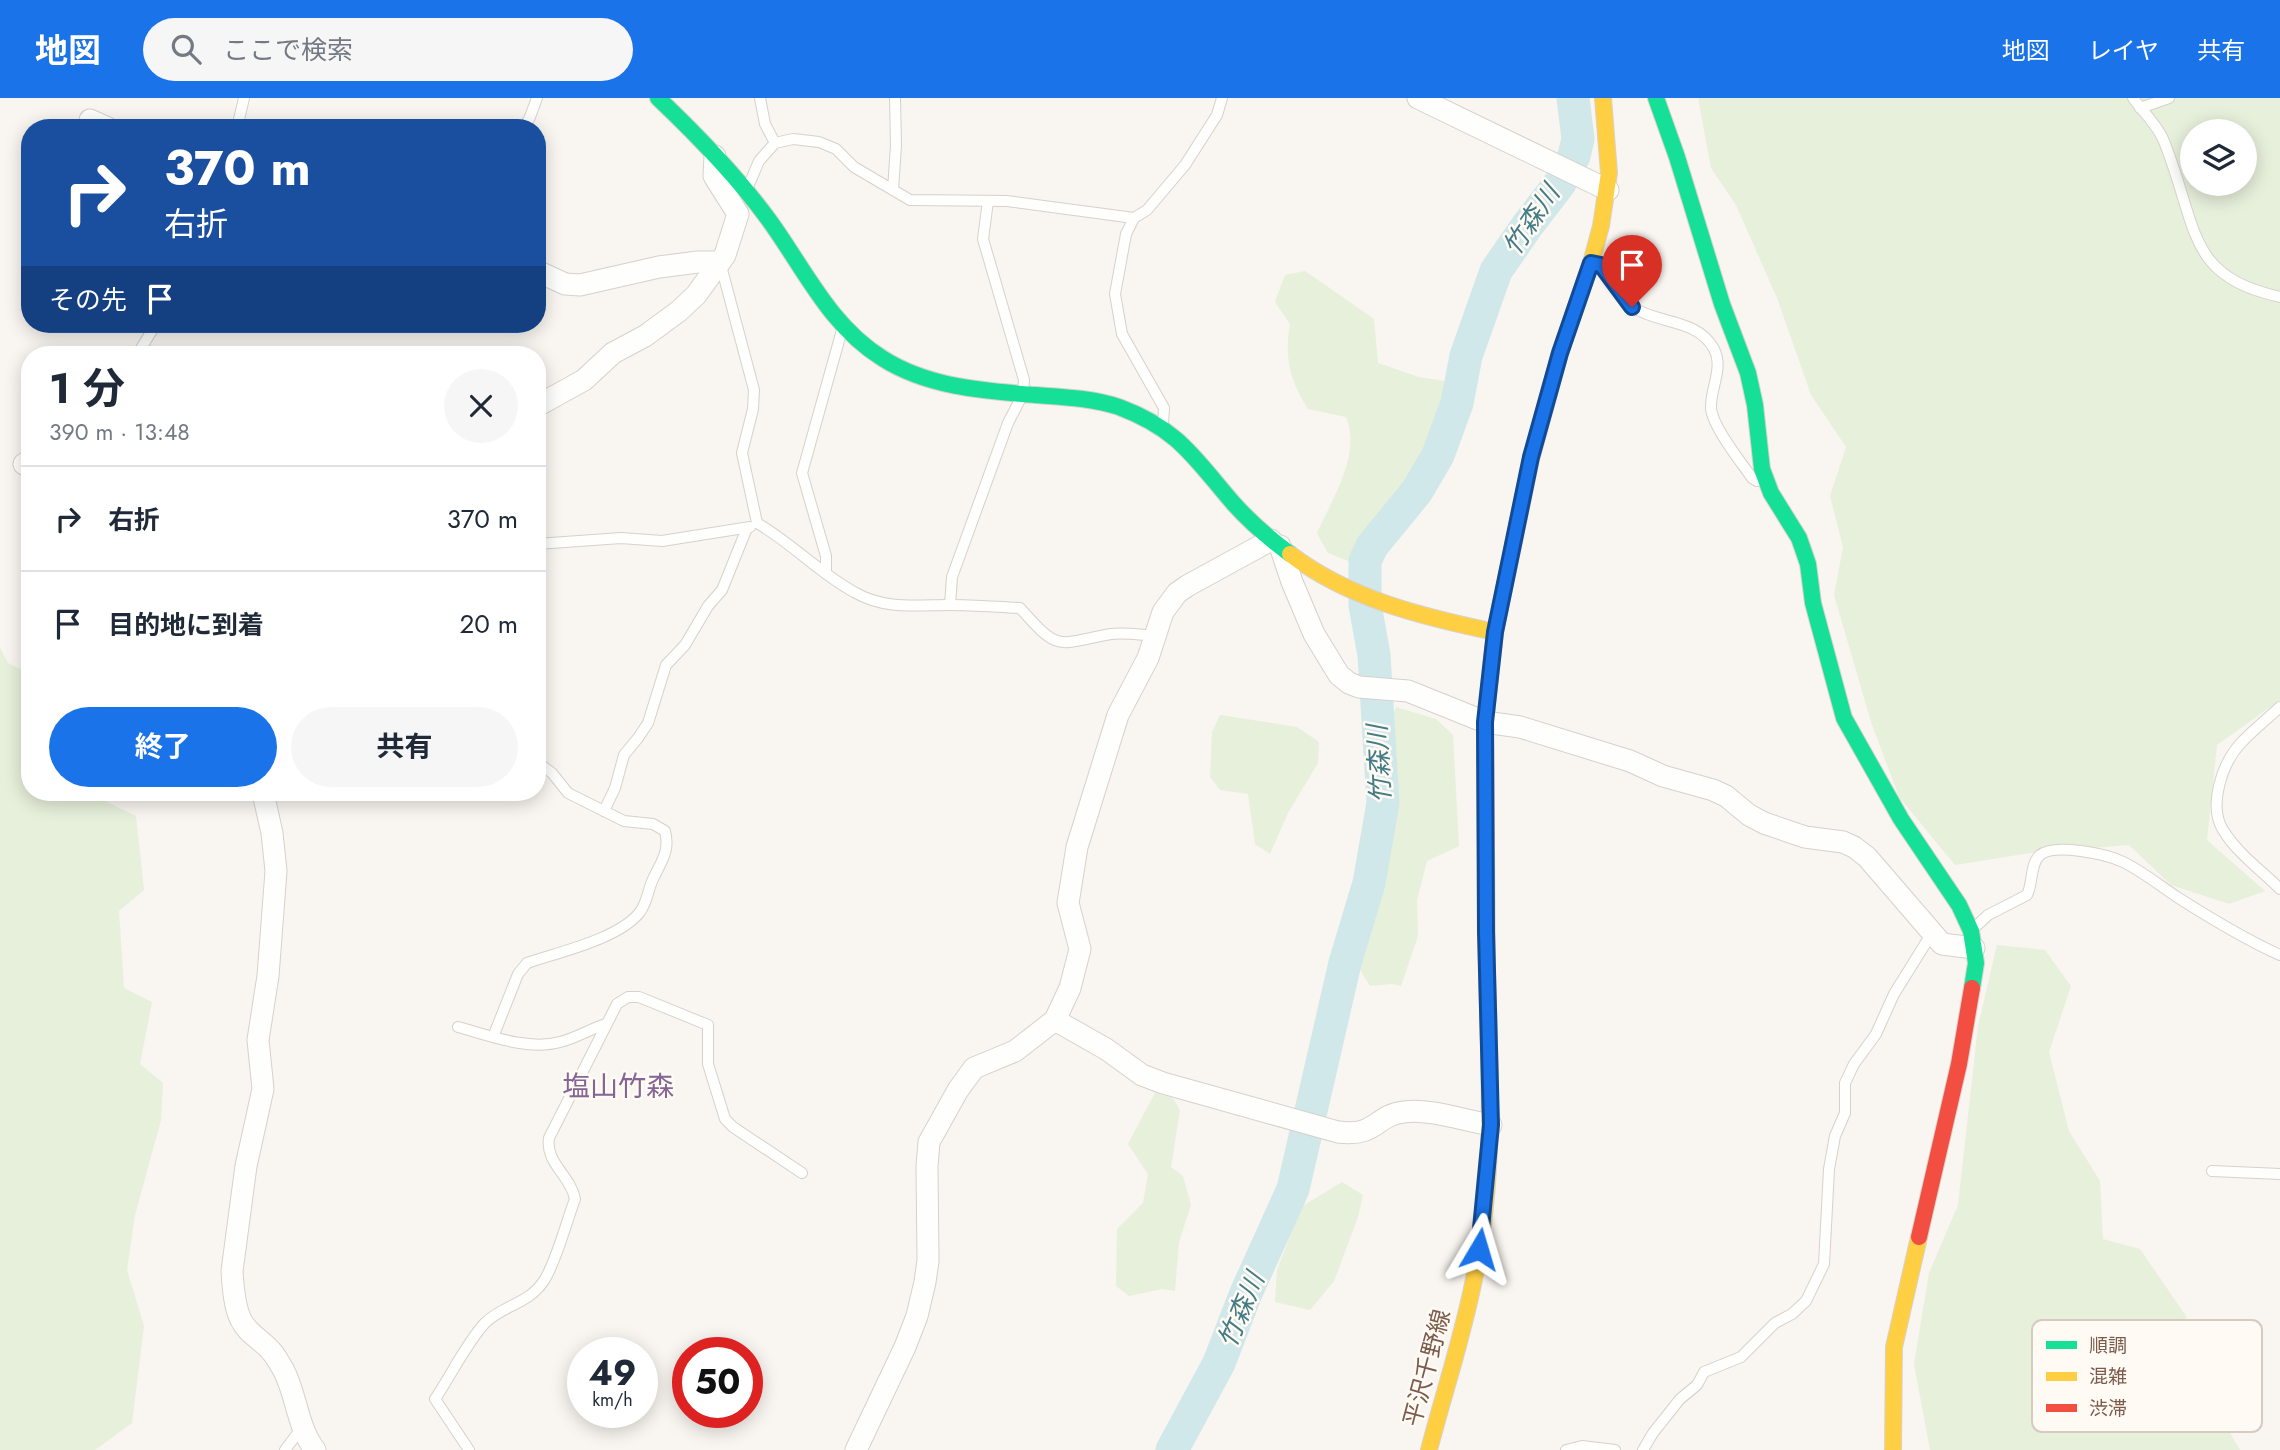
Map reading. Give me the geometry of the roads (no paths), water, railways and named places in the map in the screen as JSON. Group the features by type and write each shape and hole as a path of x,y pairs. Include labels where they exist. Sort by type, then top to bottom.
{"street":[{"path":"658,98 747,191 773,225 818,297 843,326 863,345 894,366 924,379 974,391 1073,397 1128,411 1182,443 1240,512 1310,569 1344,589 1391,607 1495,632"},
{"path":"1418,98 1608,190"},
{"name":"平沢千野線","path":"1429,1450 1475,1275 1483,1222 1491,1125 1486,932 1485,722 1495,632 1531,457 1560,353 1591,263 1608,190 1603,98"},
{"path":"1656,98 1722,304 1748,373 1755,405 1762,469 1769,487 1799,538 1808,564 1813,603 1844,718 1901,820 1959,905 1972,940 1976,963 1959,1064 1894,1347 1893,1450"},
{"path":"546,401 584,380 613,353 645,336 679,311 696,295 725,255 738,214 715,176 715,156"},
{"path":"546,275 565,284 580,285 660,267 720,262"},
{"path":"1276,543 1314,634 1339,675 1349,683 1359,687 1408,691 1485,722 1520,727 1630,761 1662,776 1726,796 1749,815 1764,823 1805,837 1843,842 1867,857 1942,944 1972,940"},
{"path":"856,1450 905,1348 917,1316 925,1282 929,1142 958,1090 974,1068 1016,1051 1055,1020 1070,988 1079,957 1078,936 1069,903 1077,847 1118,715 1148,658 1163,612 1177,593 1276,543"},
{"path":"265,801 276,871 268,976 258,1040 263,1088 247,1166 232,1271 240,1318 246,1328 272,1352 285,1373 303,1426 315,1450"},
{"path":"1055,1020 1105,1049 1142,1075 1338,1132 1356,1134 1374,1128 1388,1117 1403,1112 1491,1125"}],"lane":[{"path":"239,119 244,98"},
{"path":"528,119 537,98"},
{"path":"760,98 765,124 775,143"},
{"path":"893,190 895,98"},
{"path":"1163,431 1164,408 1122,334 1115,294 1126,234 1134,218 1147,210 1185,165 1217,115 1222,98"},
{"path":"2133,98 2162,136 2195,233 2213,265 2229,279 2251,291 2280,297"},
{"path":"2140,108 2169,98"},
{"path":"747,191 759,161 775,143 793,139 819,142 835,149 854,167 910,200 1007,201 1134,218"},
{"path":"950,605 952,576 1008,423 1023,394 1024,380 983,239 988,201"},
{"path":"604,811 615,788 624,755 648,723 666,665 685,645 708,606 722,590 752,526 742,453 753,409 754,390 720,262"},
{"path":"1591,263 1601,265 1632,307 1691,328 1704,337 1714,349 1718,369 1711,412 1752,478 1769,487"},
{"path":"826,574 826,556 802,473 843,326"},
{"path":"546,543 621,538 662,541 752,526 779,536 826,574 857,594 902,607 950,605 1020,608 1044,635 1060,643 1115,634 1156,636"},
{"path":"2280,707 2239,744 2226,763 2217,798 2222,829 2280,889"},
{"path":"493,1037 518,974 527,963 611,934 639,913 666,855 668,842 665,831 653,824 624,821 568,793 546,769"},
{"path":"1972,940 1988,915 2027,895 2040,854 2057,850 2086,852 2122,861 2243,937 2280,955"},
{"path":"1643,1450 1653,1433 1680,1399 1697,1385 1704,1372 1741,1357 1775,1323 1792,1314 1806,1300 1824,1264 1829,1169 1835,1136 1844,1113 1845,1083 1854,1064 1876,1034 1894,994 1932,933"},
{"path":"469,1450 435,1399 483,1325 495,1314 520,1304 534,1293 545,1278 575,1199 573,1186 554,1163 547,1149 549,1138 617,1004 628,997 639,997 708,1024 708,1063 724,1119 802,1173"},
{"path":"458,1027 518,1043 559,1042 606,1024"},
{"path":"2212,1171 2280,1174"},
{"path":"285,1450 303,1426"},
{"path":"1566,1450 1582,1446 1615,1450"}],"waterway":[{"name":"竹森川","path":"1172,1450 1219,1363 1246,1293 1293,1189 1345,963 1369,883 1383,803 1374,655 1365,605 1365,561 1372,546 1417,491 1438,455 1457,403 1466,356 1496,271 1560,183 1574,156 1578,139 1573,98"}],"district":[{"name":"塩山竹森","path":"618,1086"}]}
